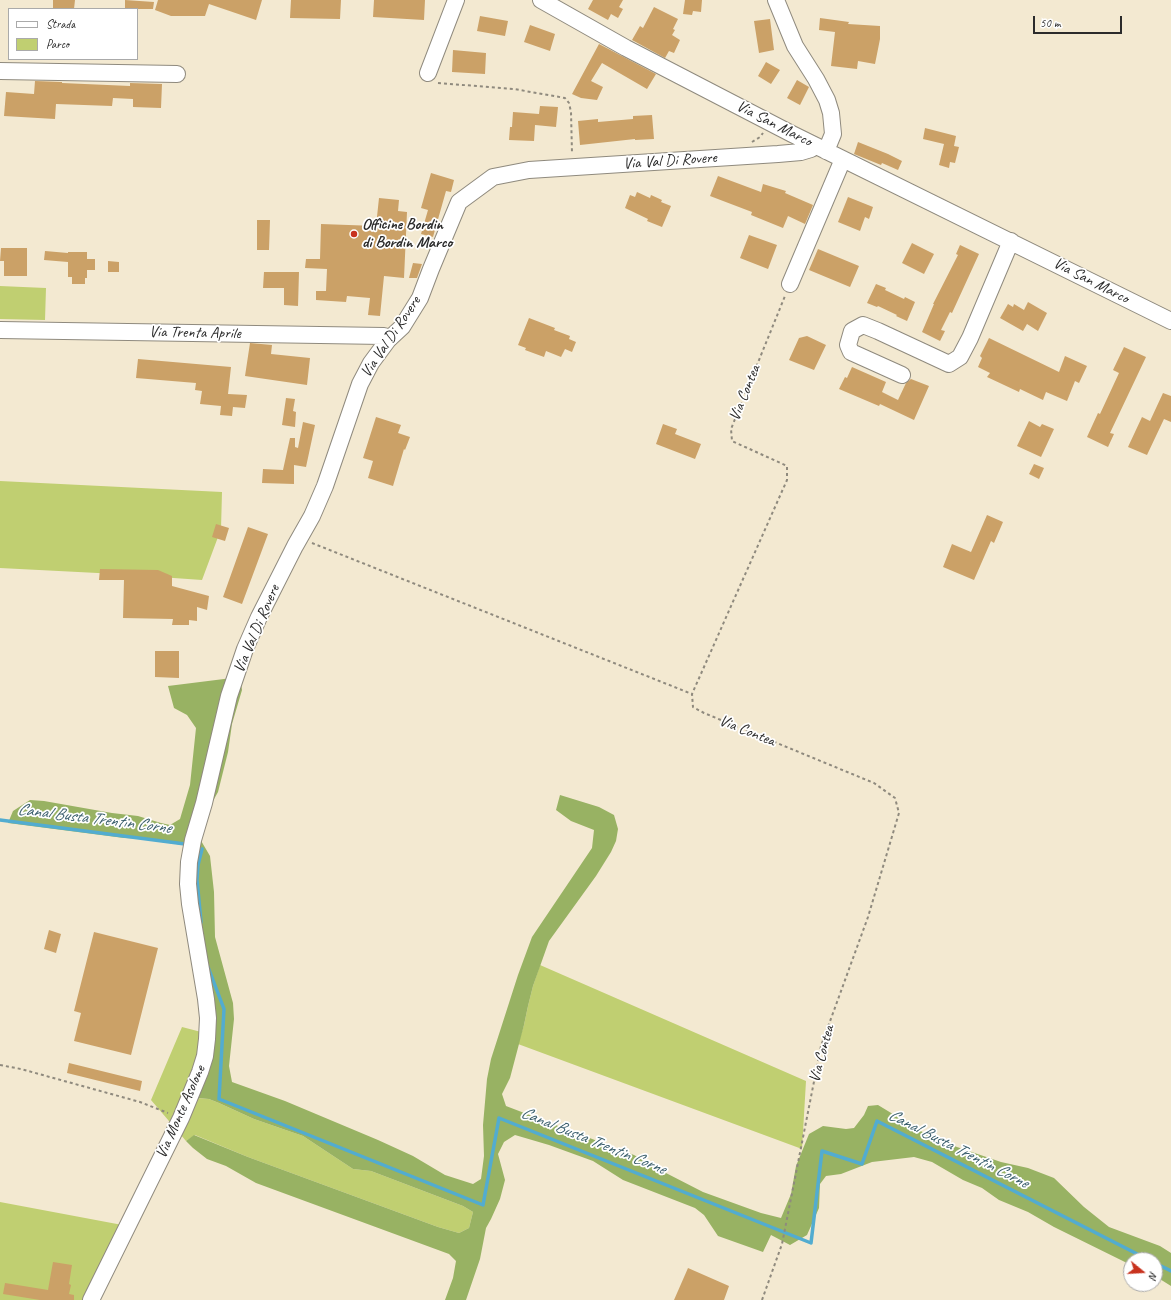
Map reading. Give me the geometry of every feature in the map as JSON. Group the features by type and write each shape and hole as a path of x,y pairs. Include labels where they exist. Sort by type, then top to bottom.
{"street":[{"path":"428,73 456,0"},
{"name":"Via San Marco","path":"541,0 626,48 820,148 1171,321"},
{"path":"776,0 795,46 816,79 827,100 831,113 833,134 820,148"},
{"path":"0,72 177,74"},
{"name":"Via Val Di Rovere","path":"189,862 193,840 204,803 229,696 259,617 312,516 325,486 360,384 371,363 388,340 402,327 420,298 459,202 493,177 529,170 801,152 820,148"},
{"path":"790,284 843,159"},
{"path":"902,375 851,352 848,345 852,330 863,325 949,364 960,357 970,338 1011,241"},
{"name":"Via Trenta Aprile","path":"0,330 384,336 388,340"},
{"name":"Via Monte Asolone","path":"91,1300 181,1118 196,1084 205,1056 208,1018 190,904 188,884 189,862"}],"path":[{"name":"Via Contea","path":"762,1300 782,1244 821,1046 868,917 899,813 895,798 874,783 693,708 692,694 786,480 787,466 732,441 731,429 790,284"},
{"path":"300,538 692,694"},
{"path":"0,1065 21,1069 140,1102 181,1118"}],"green space":[{"path":"0,286 46,288 45,320 0,319"},
{"path":"0,481 222,492 221,529 202,580 0,568"},
{"path":"240,677 242,690 232,724 228,752 218,792 204,817 200,839 210,856 214,892 215,937 233,1003 234,1019 229,1066 232,1082 285,1101 378,1140 413,1156 445,1175 473,1184 481,1179 484,1156 483,1125 487,1079 491,1059 518,975 532,937 592,848 594,830 571,821 556,810 560,795 599,807 614,815 618,829 616,841 596,876 549,941 533,986 510,1078 502,1094 506,1106 634,1155 703,1192 761,1213 781,1218 791,1194 796,1166 809,1134 823,1126 846,1129 854,1128 864,1115 868,1106 878,1105 929,1136 1001,1162 1028,1168 1054,1178 1084,1207 1109,1227 1160,1246 1171,1253 1171,1286 1163,1281 1163,1252 1123,1252 1123,1261 1054,1227 1028,1212 999,1200 982,1188 963,1180 932,1162 914,1157 872,1162 841,1174 826,1176 820,1184 819,1208 807,1235 790,1245 771,1235 763,1252 718,1236 704,1215 695,1208 623,1180 593,1161 549,1145 515,1135 504,1142 498,1154 505,1180 500,1199 486,1228 480,1259 466,1300 445,1300 453,1278 456,1261 449,1254 256,1183 226,1166 207,1159 186,1141 194,1135 248,1157 438,1227 459,1233 469,1228 473,1212 463,1206 371,1171 353,1169 303,1136 254,1119 209,1099 198,1098 206,957 198,905 195,867 198,847 148,839 124,838 8,823 13,811 30,800 138,816 170,825 180,819 190,785 196,728 187,715 174,708 168,686"},
{"path":"540,965 806,1081 802,1149 518,1044"},
{"path":"182,1027 205,1033 185,1097 209,1099 254,1119 303,1136 353,1169 371,1171 463,1206 473,1212 469,1228 459,1233 438,1227 248,1157 195,1135 186,1141 151,1100"},
{"path":"0,1202 133,1227 97,1300 0,1300"}],"building":[{"path":"53,0 75,0 74,8 53,8"},
{"path":"125,0 154,2 153,9 125,8"},
{"path":"158,0 262,0 256,20 209,4 205,16 171,16 155,10"},
{"path":"291,0 341,0 340,19 290,18"},
{"path":"374,0 425,0 424,20 373,17"},
{"path":"593,0 623,0 619,7 623,9 618,18 611,14 608,20 588,9"},
{"path":"685,0 702,0 701,12 693,11 692,15 683,14"},
{"path":"654,7 678,19 672,35 680,40 674,53 669,51 665,58 632,40 640,26 643,28"},
{"path":"480,16 508,21 505,36 477,31"},
{"path":"820,18 849,22 848,24 880,26 880,39 875,64 858,61 857,69 831,66 835,32 819,30"},
{"path":"770,19 774,50 759,53 754,21"},
{"path":"530,25 555,34 550,51 524,42"},
{"path":"599,44 656,74 647,89 602,63 591,81 603,87 597,100 581,98 572,94"},
{"path":"453,50 486,53 485,74 452,72"},
{"path":"766,62 780,70 771,84 758,76"},
{"path":"797,80 809,87 800,105 787,98"},
{"path":"35,81 130,86 130,83 162,84 161,108 133,107 133,99 113,98 112,106 56,104 55,119 4,116 6,92 34,94"},
{"path":"540,106 558,107 556,127 535,125 534,141 509,140 513,112 539,114"},
{"path":"652,115 654,139 635,139 580,145 578,121 598,119 598,122 633,119 633,116"},
{"path":"925,128 956,136 954,146 959,147 955,163 950,162 949,168 939,165 944,144 923,139"},
{"path":"858,142 902,161 898,170 854,154"},
{"path":"431,173 454,180 451,192 446,191 433,237 421,234 428,210 421,208"},
{"path":"718,176 761,192 763,184 786,191 785,193 813,205 805,224 788,216 783,228 751,215 752,212 710,196"},
{"path":"637,192 650,198 651,195 662,200 661,202 671,206 662,227 647,221 648,219 625,208 630,195 635,197"},
{"path":"848,197 873,207 869,219 865,217 860,231 838,222"},
{"path":"379,198 399,200 398,211 407,212 404,278 384,276 380,316 368,315 370,298 347,296 346,302 316,300 316,291 326,291 327,269 305,268 306,259 320,259 321,224 376,226"},
{"path":"257,220 270,220 269,250 257,250"},
{"path":"749,235 777,245 768,269 740,258"},
{"path":"912,243 934,254 924,274 902,263"},
{"path":"960,245 979,254 952,313 950,312 941,330 945,331 940,341 922,332 933,304 958,255 956,254"},
{"path":"1,248 27,248 27,276 4,276 4,261 0,261"},
{"path":"818,249 859,266 850,287 809,270"},
{"path":"45,251 68,253 87,252 87,259 95,259 95,270 87,270 85,284 72,284 72,277 68,277 68,262 44,260"},
{"path":"108,261 119,262 119,272 108,272"},
{"path":"413,263 422,264 417,278 409,278"},
{"path":"264,272 299,272 298,306 284,305 284,288 263,288"},
{"path":"876,284 904,299 905,297 915,302 907,321 878,306 877,307 867,303"},
{"path":"1028,302 1047,313 1038,331 1027,324 1023,331 1000,318 1008,304 1013,307 1014,304 1024,310"},
{"path":"529,318 555,328 554,330 570,336 569,339 576,342 572,352 565,349 561,357 546,351 544,357 525,350 526,348 518,345"},
{"path":"807,336 826,345 814,370 789,360 799,338"},
{"path":"989,338 1059,372 1065,356 1087,366 1079,383 1075,381 1067,401 1046,392 1043,400 1020,389 1019,392 987,377 990,373 978,367 982,358 980,356"},
{"path":"250,343 272,345 271,354 310,358 307,385 245,376"},
{"path":"1124,347 1146,357 1110,433 1114,434 1108,447 1087,437 1098,413 1100,414 1119,373 1113,370"},
{"path":"138,359 231,367 228,394 247,395 245,408 233,407 232,416 220,415 221,406 200,404 202,391 195,390 196,383 136,378"},
{"path":"852,367 886,382 882,392 898,400 906,383 911,379 929,386 914,420 880,404 879,406 839,389 845,377 847,378"},
{"path":"1163,393 1171,396 1171,422 1164,419 1147,455 1128,447 1142,417 1150,421"},
{"path":"286,398 295,399 293,411 296,412 295,427 282,425"},
{"path":"376,417 401,425 398,433 410,437 405,450 404,449 393,486 368,478 373,461 363,458"},
{"path":"1029,421 1040,427 1042,424 1054,429 1041,457 1017,446"},
{"path":"303,422 315,425 306,467 294,465 294,484 262,483 263,469 283,470 290,438 295,438 295,447 298,448"},
{"path":"663,424 677,429 675,434 701,444 695,459 656,444"},
{"path":"1034,464 1044,468 1039,479 1029,474"},
{"path":"987,515 1003,522 994,543 991,541 974,580 943,567 952,544 971,552"},
{"path":"216,524 229,528 225,541 212,537"},
{"path":"248,527 268,534 242,604 223,597"},
{"path":"100,569 158,570 172,576 172,586 209,596 207,610 197,607 197,621 189,620 189,625 172,625 173,619 123,618 124,580 99,580"},
{"path":"155,651 179,651 179,678 155,677"},
{"path":"49,930 61,934 56,953 44,949"},
{"path":"94,932 158,948 131,1055 74,1041 81,1013 74,1011"},
{"path":"69,1063 142,1081 140,1091 67,1073"},
{"path":"53,1262 72,1265 69,1294 74,1295 74,1300 40,1300 3,1294 5,1283 48,1290"},
{"path":"688,1268 729,1286 724,1300 674,1300"}],"waterway":[{"name":"Canal Busta Trentin Corne","path":"0,820 185,844"},
{"name":"Canal Busta Trentin Corne","path":"201,922 197,880 198,865 202,849"},
{"name":"Canal Busta Trentin Corne","path":"208,967 224,1009 219,1099 483,1205 499,1118 811,1243 822,1151 862,1164 877,1121 1133,1252"},
{"name":"Canal Busta Trentin Corne","path":"1163,1267 1171,1271"}],"place":[{"name":"Officine Bordin di Bordin Marco","path":"354,234"}]}
